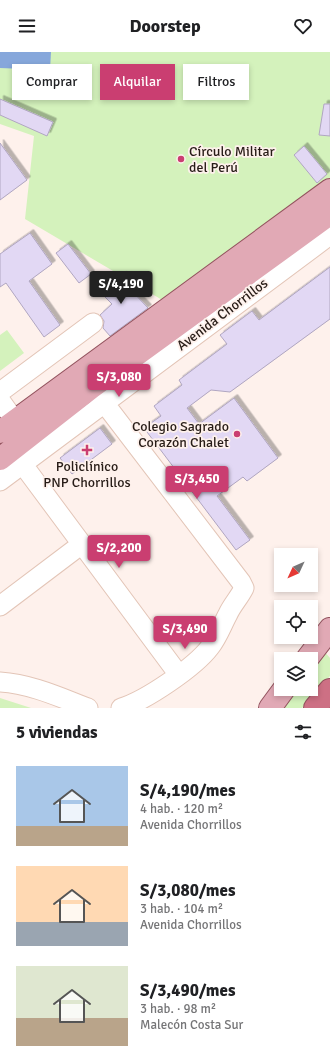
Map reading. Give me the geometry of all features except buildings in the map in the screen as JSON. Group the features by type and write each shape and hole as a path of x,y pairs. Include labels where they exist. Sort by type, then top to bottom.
{"highway":[{"path":"315,708 330,690"}],"main road":[{"name":"Avenida Chorrillos","path":"11,458 98,395 330,190"},
{"name":"Avenida Chorrillos","path":"8,427 242,267 330,230"},
{"path":"312,652 330,629"},
{"path":"270,708 279,696"}],"street":[{"name":"Avenida Chorrillos","path":"98,395 330,230"},
{"path":"0,392 93,323"},
{"path":"98,395 241,582 244,588 227,614 210,647 200,658 179,675 148,696 121,708"},
{"path":"0,400 8,427"},
{"name":"Avenida Chorrillos","path":"0,481 11,458"},
{"path":"11,458 82,544 179,675"},
{"path":"0,606 82,544"},
{"path":"0,682 43,691 88,708"}],"green space":[{"name":"Círculo Militar del Perú","path":"0,52 330,52 330,182 169,304 25,219 34,136 0,124"},
{"path":"7,330 24,353 0,371 0,335"},
{"path":"324,651 330,658 330,676 318,690 318,659"},
{"path":"289,696 312,696 302,708 280,708"},
{"path":"0,698 28,707 31,708 0,708"}],"water":[{"path":"0,52 51,52 50,64 12,64 12,68 0,68"}],"place":[{"name":"Círculo Militar del Perú","path":"181,159"},
{"name":"Colegio Sagrado Corazón Chalet","path":"237,434"},
{"name":"Policlínico PNP Chorrillos","path":"87,450"}]}
